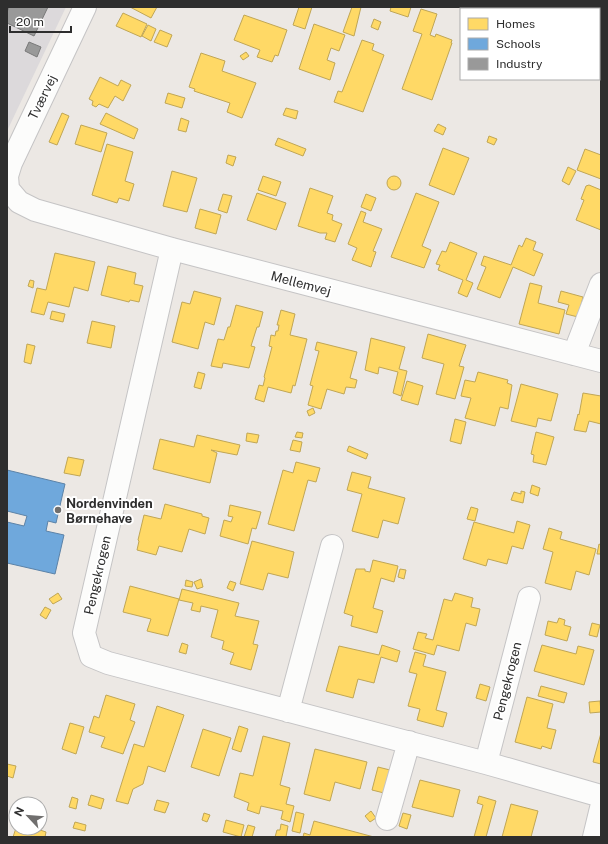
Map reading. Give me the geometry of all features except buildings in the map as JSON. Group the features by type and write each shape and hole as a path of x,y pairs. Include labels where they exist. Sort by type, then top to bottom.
{"street":[{"name":"Tværvej","path":"8,189 8,176 11,163 85,7"},
{"name":"Mellemvej","path":"8,189 19,202 36,210 172,249 601,361"},
{"name":"Pengekrogen","path":"172,249 84,633 92,656 108,663 486,763 601,796"},
{"path":"574,354 601,284"},
{"path":"288,711 332,546"},
{"name":"Pengekrogen","path":"486,763 528,598"},
{"path":"387,819 408,742"},
{"path":"594,837 601,808"}],"shaded area":[{"path":"7,7 66,7 7,131"}],"place":[{"name":"Nordenvinden Børnehave","path":"58,510"}]}
